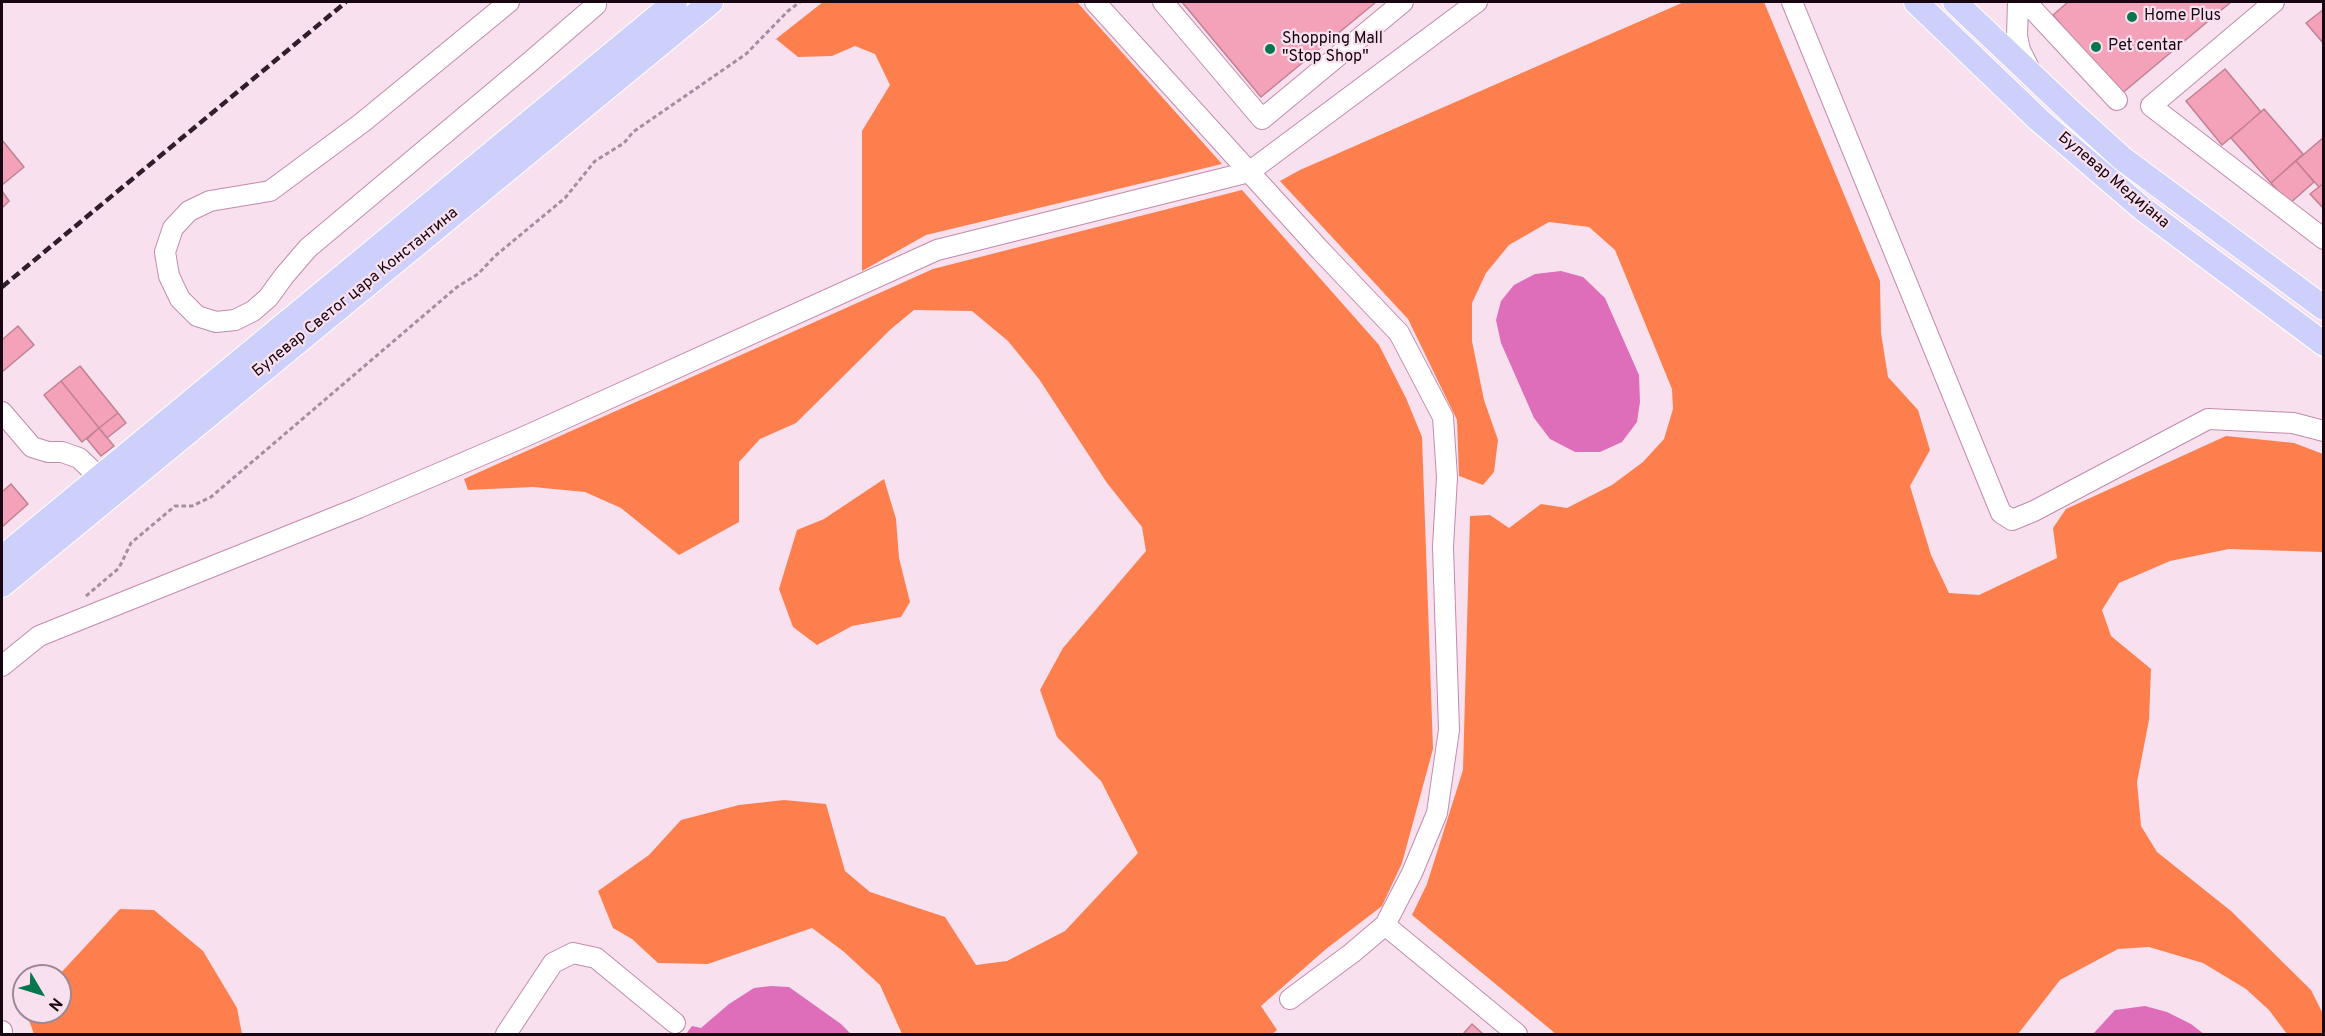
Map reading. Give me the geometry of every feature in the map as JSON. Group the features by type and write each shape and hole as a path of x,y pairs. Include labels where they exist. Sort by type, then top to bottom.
{"main road":[{"name":"Булевар Светог цара Константина","path":"2,558 675,2"},
{"name":"Булевар Светог цара Константина","path":"2,585 711,2"},
{"name":"Булевар Медијана","path":"1916,2 2039,120 2144,210 2324,344"},
{"name":"Булевар Медијана","path":"1956,2 2123,159 2324,308"}],"lane":[{"path":"509,2 363,122 270,191 210,201 189,211 173,228 165,252 169,276 180,299 197,316 216,322 235,320 253,311 268,298 308,248 530,62 596,2"},
{"path":"1095,2 1399,333 1443,417 1447,477 1443,547 1449,729 1437,813 1412,873 1385,925 1352,953 1290,999"},
{"path":"1163,2 1262,119 1403,2"},
{"path":"2,666 39,636 358,508 484,454 937,250 1249,172 1477,2"},
{"path":"1792,2 2001,513 2012,519 2034,511 2208,419 2294,423 2324,431"},
{"path":"2018,2 2017,36 2022,57 2032,75"},
{"path":"2026,2 2117,100"},
{"path":"2274,2 2151,106 2324,239"},
{"path":"2,412 32,447 48,452 62,452 79,458 99,477"},
{"path":"1385,925 1517,1035"},
{"path":"506,1035 553,963 573,953 596,958 675,1023"}],"path":[{"path":"84,598 119,568 131,543 175,506 192,506 211,497 457,287 478,274 495,256 565,198 595,161 624,143 633,132 746,54 788,11 800,2"}],"shaded area":[{"path":"823,2 1077,2 1222,164 926,235 862,271 862,131 890,85 875,54 855,46 832,56 798,57 776,39"},
{"path":"1684,2 1764,2 1880,281 1881,333 1888,377 1918,410 1930,450 1910,486 1931,555 1949,593 1979,595 2057,558 2053,528 2066,509 2226,436 2294,443 2323,454 2323,552 2229,549 2170,561 2119,583 2102,610 2111,636 2151,669 2149,720 2137,782 2141,826 2157,852 2231,911 2311,990 2323,1014 2323,1034 2287,1034 2269,1010 2246,989 2203,963 2149,947 2118,949 2060,980 2018,1034 1556,1034 1412,915 1427,884 1463,770 1470,516 1490,515 1509,528 1541,504 1567,508 1612,485 1643,462 1664,439 1673,409 1672,389 1615,250 1589,227 1549,222 1509,245 1486,273 1472,303 1472,341 1484,400 1498,440 1494,472 1483,485 1459,476 1457,420 1408,319 1280,181 1300,170"},
{"path":"1242,190 1379,345 1406,398 1422,437 1433,749 1402,863 1382,906 1326,949 1261,1006 1277,1030 1272,1034 902,1034 880,985 843,951 812,928 708,964 658,963 632,939 613,928 598,891 649,855 681,820 739,805 784,800 826,804 845,871 870,892 945,917 976,965 1007,961 1065,931 1138,853 1101,781 1057,737 1040,690 1063,648 1146,551 1142,527 1107,483 1039,379 1008,341 972,311 914,310 891,329 796,423 760,439 739,462 739,522 679,555 621,508 585,492 533,487 468,490 464,479 933,269"},
{"path":"1561,271 1583,277 1605,298 1639,375 1640,402 1637,422 1622,442 1600,452 1575,452 1550,439 1534,418 1501,343 1496,320 1501,301 1514,285 1535,274"},
{"path":"884,479 896,519 899,558 910,602 901,617 852,626 817,645 793,627 779,589 797,530 824,519"},
{"path":"120,909 154,910 203,951 237,1008 242,1034 34,1034 30,1024 72,1024 72,964 69,964"},
{"path":"789,987 841,1024 851,1034 686,1034 692,1026 701,1028 729,1004 754,988"},
{"path":"2145,1006 2167,1012 2191,1024 2204,1034 2093,1034 2115,1010"}],"building":[{"name":"Shopping Mall \"Stop Shop\"","path":"1182,2 1376,2 1261,97"},
{"path":"2068,2 2231,2 2120,95 2053,15"},
{"path":"2324,9 2324,44 2306,23"},
{"path":"2225,69 2261,112 2222,145 2186,101"},
{"path":"2264,109 2303,154 2271,183 2231,138"},
{"path":"2324,137 2324,183 2319,187 2296,161"},
{"path":"2,140 24,167 2,185"},
{"path":"2296,161 2314,182 2289,204 2271,183"},
{"path":"2324,183 2324,209 2310,194"},
{"path":"2,191 9,201 2,208"},
{"path":"18,326 34,345 2,372 2,340"},
{"path":"80,366 118,413 99,428 61,381"},
{"path":"61,381 99,428 82,442 44,395"},
{"path":"118,413 126,423 107,438 99,428"},
{"path":"99,428 114,446 101,456 87,439"},
{"path":"11,484 28,504 2,527 2,492"},
{"path":"1472,1024 1483,1034 1463,1034"}],"railway":[{"path":"2,287 346,2"}],"place":[{"name":"Home Plus","path":"2132,17"},
{"name":"Pet centar","path":"2096,47"},
{"name":"Shopping Mall \"Stop Shop\"","path":"1270,49"}]}
